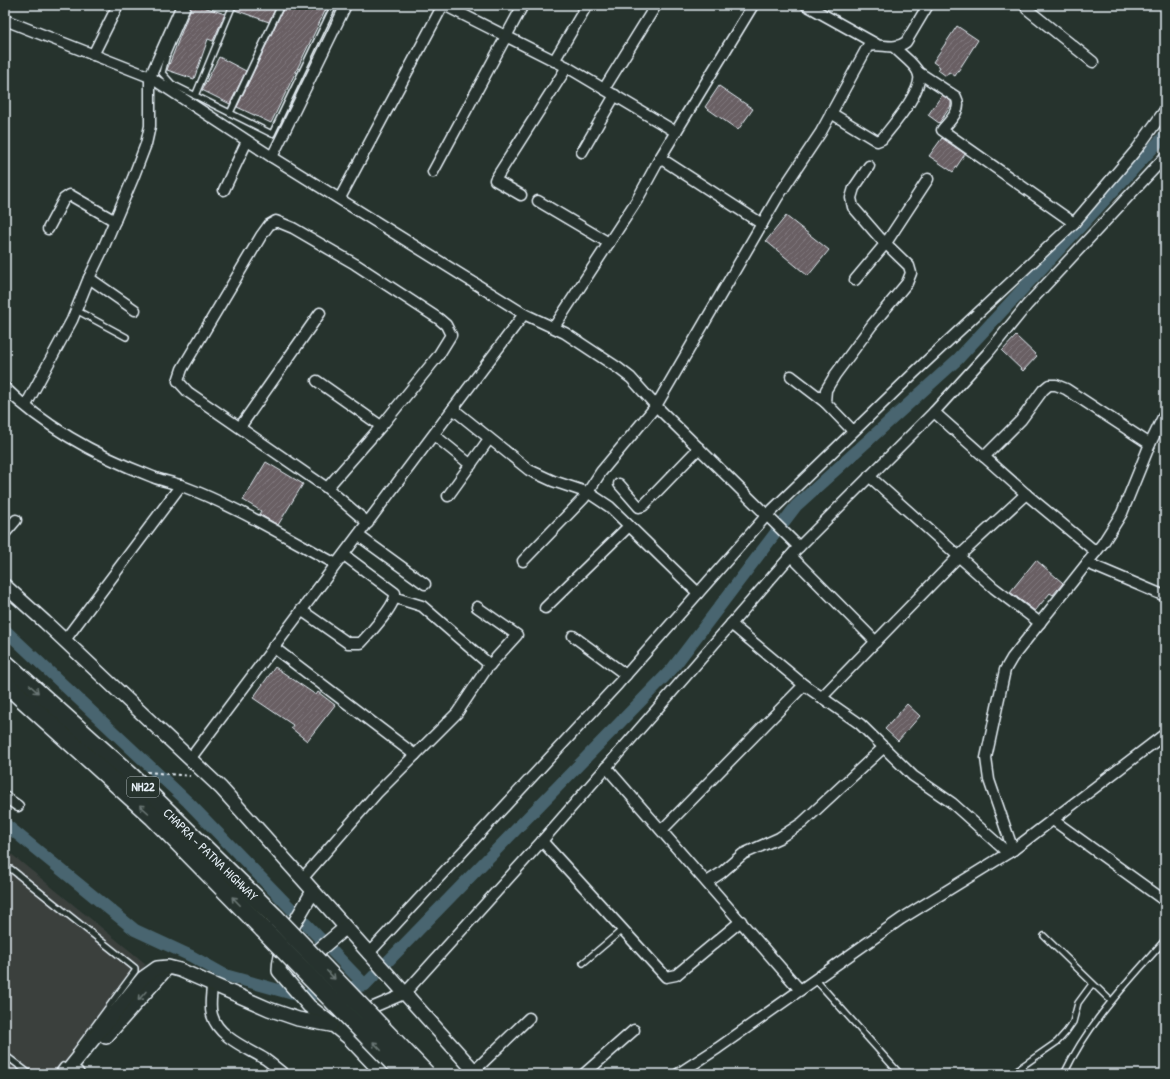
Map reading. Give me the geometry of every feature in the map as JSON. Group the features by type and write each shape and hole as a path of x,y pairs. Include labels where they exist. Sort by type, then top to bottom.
{"highway":[{"name":"CHAPRA - PATNA HIGHWAY","path":"5,663 131,776 272,914"},
{"name":"CHAPRA - PATNA HIGHWAY","path":"5,683 153,817 260,926"},
{"path":"260,926 272,914"},
{"name":"NH22","path":"272,914 426,1074"},
{"name":"NH22","path":"260,926 404,1074"}],"street":[{"path":"93,55 118,5"},
{"path":"26,405 60,345 76,310 88,278 115,221 146,144 150,112 150,77 182,5"},
{"path":"272,157 346,5"},
{"path":"340,198 443,5 567,67 676,132"},
{"path":"433,172 523,5"},
{"path":"554,61 587,5"},
{"path":"604,89 656,5"},
{"path":"554,327 648,183 660,158 753,5"},
{"path":"806,5 876,44 894,47 900,46 906,42 928,5"},
{"path":"1028,5 1027,9 1093,62"},
{"path":"6,21 150,77 172,88 272,157 524,314 554,327 618,368 636,383 656,406 799,547"},
{"path":"523,561 589,493 601,472 656,406 762,224 831,113 868,46 876,44"},
{"path":"894,47 918,72 956,97 959,102 957,111 942,130 1074,223"},
{"path":"522,195 495,180 567,67"},
{"path":"831,113 877,141 882,140 916,91 920,80 918,72"},
{"path":"582,152 615,95"},
{"path":"371,957 698,593 769,517 853,431 1074,223 1137,149 1165,110"},
{"path":"224,190 247,141"},
{"path":"75,1074 77,1055 144,978 157,968 168,967 269,1009 298,1019 334,1024 404,994 542,841 799,547 934,412 987,354 1026,305 1165,157"},
{"path":"660,158 762,224"},
{"path":"825,402 826,390 835,375 872,325 907,283 911,273 909,266 859,216 853,207 851,198 854,188 869,166"},
{"path":"855,280 886,243 928,179"},
{"path":"48,229 64,199 70,196 115,221"},
{"path":"538,201 609,243"},
{"path":"327,488 381,426 443,350 451,335 449,329 439,319 371,274 293,228 276,221 269,225 261,236 179,375 178,381 188,392 327,488 368,523"},
{"path":"88,278 135,310"},
{"path":"240,427 320,313"},
{"path":"190,759 272,648 359,536 524,314"},
{"path":"791,376 825,402 853,431"},
{"path":"317,381 381,426"},
{"path":"984,457 1021,420 1043,390 1049,385 1056,385 1066,389 1150,444"},
{"path":"5,388 48,422 101,454 153,477 181,485 230,507 336,564"},
{"path":"453,409 529,470 553,481 589,493 610,507 628,527 698,593"},
{"path":"934,412 1026,494 1096,552"},
{"path":"1011,852 989,780 986,758 1005,670 1096,552 1122,513 1150,444 1165,413"},
{"path":"434,435 471,465"},
{"path":"448,496 489,439"},
{"path":"619,484 639,508 643,506 699,448"},
{"path":"869,476 958,558 1040,623"},
{"path":"65,640 181,485"},
{"path":"821,698 958,558 1026,494"},
{"path":"5,533 16,520"},
{"path":"545,608 628,527"},
{"path":"359,536 425,584"},
{"path":"344,555 395,594 396,598 422,606 490,664"},
{"path":"791,556 876,642"},
{"path":"1087,563 1165,596"},
{"path":"5,586 65,640 221,788 475,1073 529,1018"},
{"path":"302,610 341,639 355,644 361,643 368,636 396,598"},
{"path":"302,879 377,793 457,713 490,664 517,636 477,607"},
{"path":"731,624 804,685 860,724 913,776 952,803 1011,852"},
{"path":"573,636 626,674"},
{"path":"272,648 414,755"},
{"path":"662,830 804,685"},
{"path":"678,1074 900,919 1011,852 1165,734"},
{"path":"706,882 721,874 743,854 779,838 802,823 884,747"},
{"path":"606,767 800,990"},
{"path":"5,797 18,806"},
{"path":"1053,820 1165,901"},
{"path":"542,841 662,975 671,977 741,922"},
{"path":"313,892 297,920 279,958 279,971 349,1038 383,1074"},
{"path":"300,991 291,974 345,928"},
{"path":"75,1074 168,967"},
{"path":"212,984 210,1008 217,1025 235,1042 265,1059 284,1074"},
{"path":"584,1074 634,1030"}],"lane":[{"path":"188,5 162,73 172,88 195,96 272,134 334,5"},
{"path":"195,96 232,5"},
{"path":"230,113 281,5"},
{"path":"76,310 126,338"},
{"path":"5,869 11,869 135,968 135,971 77,1055 57,1074"},
{"path":"583,963 622,930"},
{"path":"1044,936 1111,1002"},
{"path":"1064,1074 1071,1058 1111,1002 1165,940"},
{"path":"815,979 900,1074"},
{"path":"1011,1074 1057,1042 1066,1032 1073,1022 1078,1003 1083,993 1092,984"},
{"path":"5,1055 30,1074"}],"path":[{"path":"151,772 173,774"}],"shaded area":[{"path":"5,849 146,964 59,1074 5,1074"}],"building":[{"path":"192,5 198,5 225,14 213,41 208,39 194,79 167,70"},
{"path":"237,5 277,5 269,22 235,10"},
{"path":"285,5 318,5 326,9 271,123 237,107"},
{"path":"957,26 978,40 955,76 949,72 946,76 938,70 940,67 933,62"},
{"path":"219,57 246,71 230,104 202,90"},
{"path":"719,86 753,109 738,130 705,107"},
{"path":"942,95 951,101 951,106 939,123 928,115"},
{"path":"942,138 965,154 953,172 929,156"},
{"path":"786,216 829,250 808,276 766,241"},
{"path":"1016,336 1037,356 1023,371 1002,351"},
{"path":"266,462 303,484 278,525 259,514 261,511 243,500"},
{"path":"1036,560 1063,583 1053,595 1050,593 1035,611 1010,592"},
{"path":"275,667 316,695 318,692 335,705 307,741 291,728 293,725 253,698"},
{"path":"907,704 920,716 898,741 885,729"}],"waterway":[{"path":"5,824 135,930 191,956 225,975 300,996 365,985 672,669 796,506 958,359 1165,135"},
{"path":"5,630 188,802 365,985"}]}
